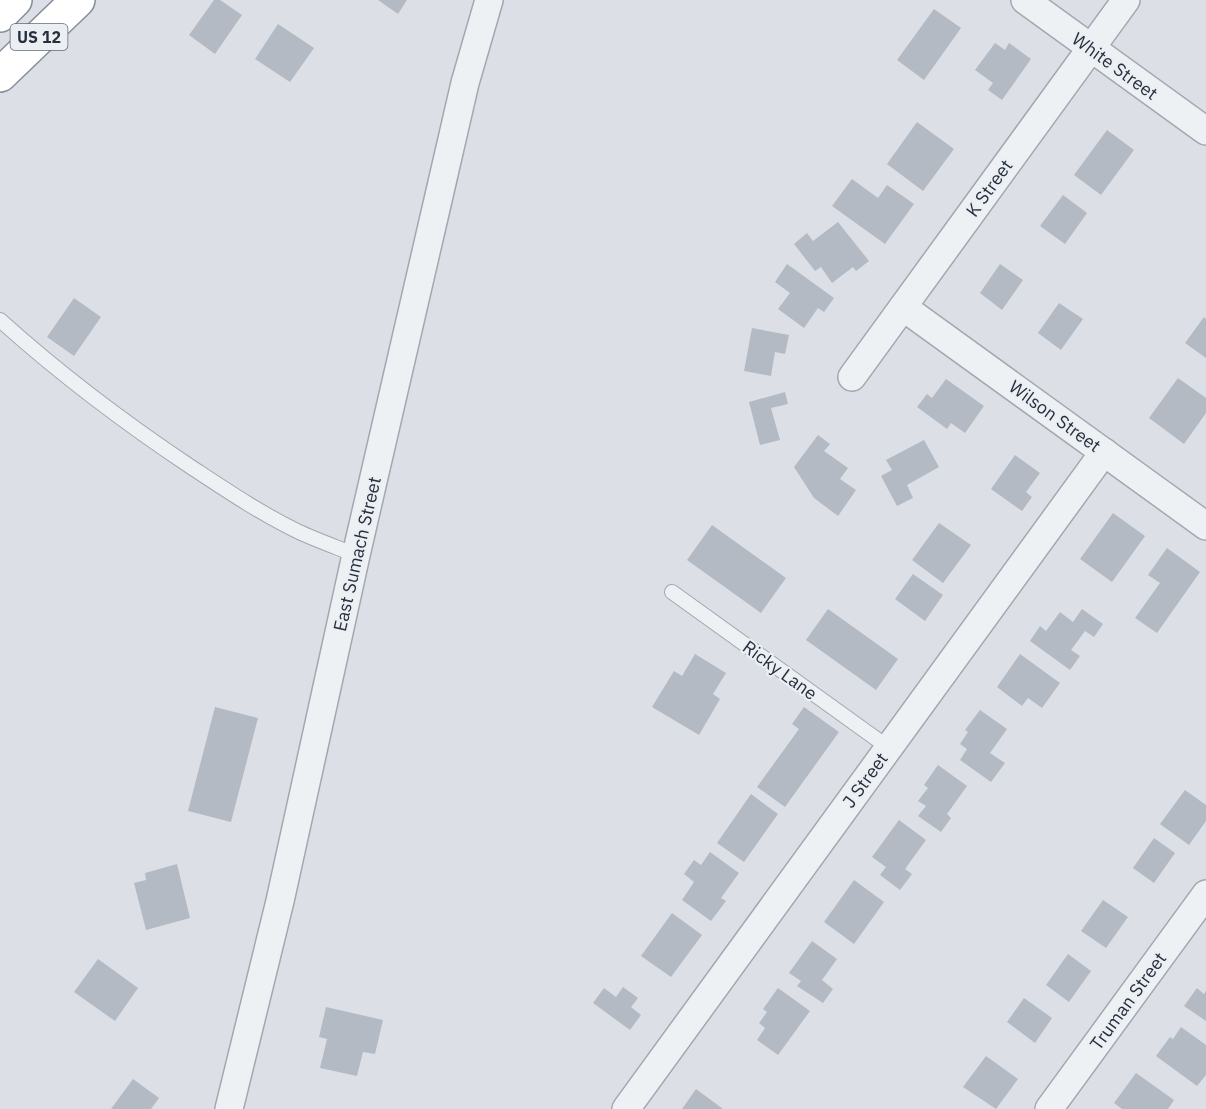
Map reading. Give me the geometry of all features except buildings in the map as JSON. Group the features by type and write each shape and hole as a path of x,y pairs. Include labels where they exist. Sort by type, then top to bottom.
{"highway":[{"name":"US 12","path":"0,15 15,0"},
{"name":"US 12","path":"0,75 78,0"}],"street":[{"name":"East Sumach Street","path":"229,1109 280,901 356,555 465,83 489,0"},
{"name":"White Street","path":"1025,0 1206,132"},
{"name":"K Street","path":"852,377 1126,0"},
{"name":"Wilson Street","path":"903,307 1104,452 1203,517"},
{"name":"J Street","path":"626,1109 1104,452"},
{"name":"Truman Street","path":"1049,1109 1206,894"}],"lane":[{"path":"0,320 95,399 165,450 266,515 299,532 356,555"},
{"name":"Ricky Lane","path":"672,592 889,748"}]}
